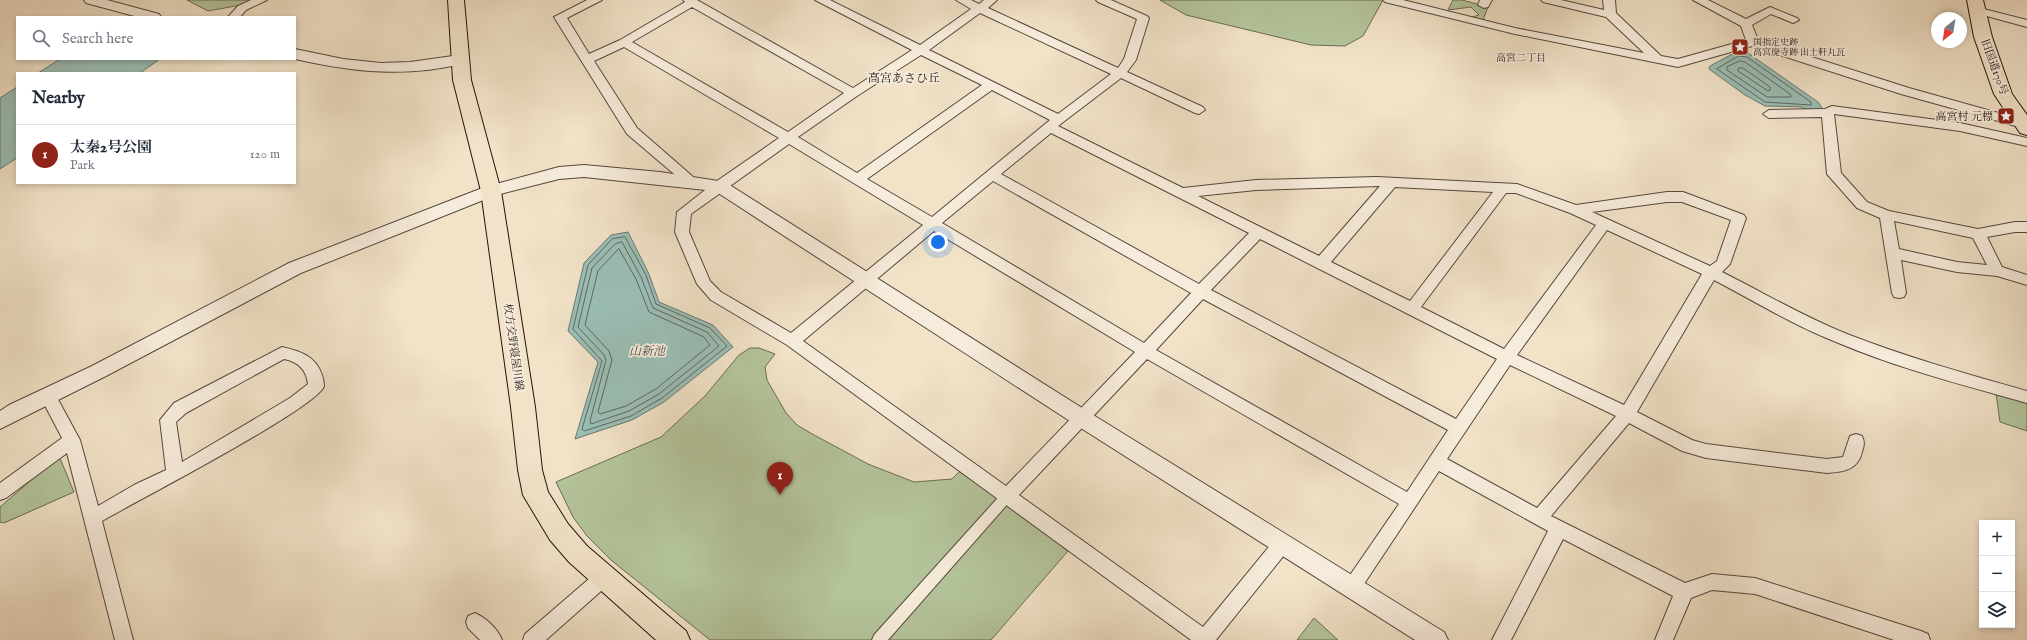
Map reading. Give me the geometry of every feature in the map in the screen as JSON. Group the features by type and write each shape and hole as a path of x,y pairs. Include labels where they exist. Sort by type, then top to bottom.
{"main road":[{"name":"枚方交野寝屋川線","path":"456,0 462,80 491,191 523,408 530,470 536,495 559,532 603,578 676,640"},
{"name":"旧国道170号","path":"1976,5 2003,94 2025,126"}],"street":[{"path":"91,0 150,16"},
{"path":"235,16 242,8 262,0"},
{"path":"596,0 560,17 632,131 692,182"},
{"path":"821,0 991,85 1179,193 1259,231 1507,357 1627,414 1688,446 1706,451 1827,466 1847,464 1854,458 1856,441"},
{"path":"962,0 985,4 1119,74 1199,110"},
{"path":"792,341 1055,123 1119,74 1130,60 1143,18 1102,0"},
{"path":"1389,0 1515,31 1678,63 1738,44 1753,42 1905,91 2025,126"},
{"path":"1547,0 1610,14 1657,59"},
{"path":"1609,0 1610,14"},
{"path":"1699,0 1746,24 1753,42"},
{"path":"586,60 624,42 690,1 854,94"},
{"path":"985,4 921,50 719,186 684,212 682,232 704,284 716,296 792,341 1205,638 1283,543"},
{"path":"1976,5 2027,24"},
{"path":"1746,24 1770,10 1793,20"},
{"path":"624,42 789,138 1145,351 1410,502"},
{"path":"296,54 332,62 391,68 419,67 460,60"},
{"path":"858,179 991,85"},
{"path":"1769,114 1828,113 1832,110 1960,127 2027,142"},
{"path":"1828,113 1834,174 1862,205 1886,214 1978,234 2015,227 2027,227"},
{"path":"0,421 16,411 48,396 295,268 491,191 559,173 584,171 719,186 1083,419 1436,640"},
{"path":"994,175 1200,291 1459,428"},
{"path":"1179,193 1256,185 1391,182 1517,188 1575,210 1604,225 1710,272 1805,321 1841,337 1935,371 2027,397"},
{"path":"1322,263 1391,182"},
{"path":"1412,308 1503,188"},
{"path":"1539,518 1627,414 1710,272 1723,264 1739,218 1683,197 1668,197 1575,210"},
{"path":"1886,214 1899,293"},
{"path":"1352,587 1507,357 1604,225"},
{"path":"879,640 1008,495 1083,419 1200,291 1259,231"},
{"path":"1978,234 1997,271"},
{"path":"1892,253 1957,267 1997,271 2027,280"},
{"path":"93,517 140,490 175,474 296,402 316,386 315,372 300,356 282,353 180,408 168,420 175,474"},
{"path":"48,396 72,440 124,640"},
{"path":"0,493 72,440"},
{"path":"1436,461 1539,518 1684,592 1712,582 1755,586 1921,640"},
{"path":"1501,640 1559,528"},
{"path":"532,640 603,578"},
{"path":"1669,638 1684,592"},
{"path":"475,622 493,640"}],"green space":[{"path":"187,0 254,0 241,5 208,11"},
{"path":"1160,0 1383,0 1363,36 1345,46 1311,45 1186,15"},
{"path":"1453,0 1462,0 1488,7 1483,20 1472,17 1479,15 1471,7 1448,10"},
{"path":"750,348 759,348 775,354 765,367 767,380 786,413 797,425 868,464 914,482 952,479 961,470 1068,551 991,640 710,640 611,560 587,536 573,517 556,482 661,437 705,396 739,355"},
{"path":"1996,393 2027,402 2027,431 2000,422"},
{"path":"59,456 74,492 4,523 0,522 0,507"},
{"path":"1314,618 1338,640 1297,640"}],"water":[{"path":"1738,51 1748,53 1818,102 1823,109 1812,111 1802,107 1765,106 1745,95 1709,69 1710,66"},
{"path":"58,60 159,60 141,72 40,72"},
{"path":"16,88 16,159 0,169 0,98"},
{"name":"山新池","path":"628,232 649,274 659,302 713,325 733,347 664,402 632,420 575,439 598,362 568,331 584,263 611,235"}],"place":[{"name":"国指定史跡 高宮廃寺跡 出土軒丸瓦","path":"1740,47"},
{"name":"高宮村 元標","path":"2006,116"},
{"name":"太秦2号公園","path":"780,495"}],"district":[{"name":"高宮二丁目","path":"1521,57"},
{"name":"高宮あさひ丘","path":"904,78"}]}
